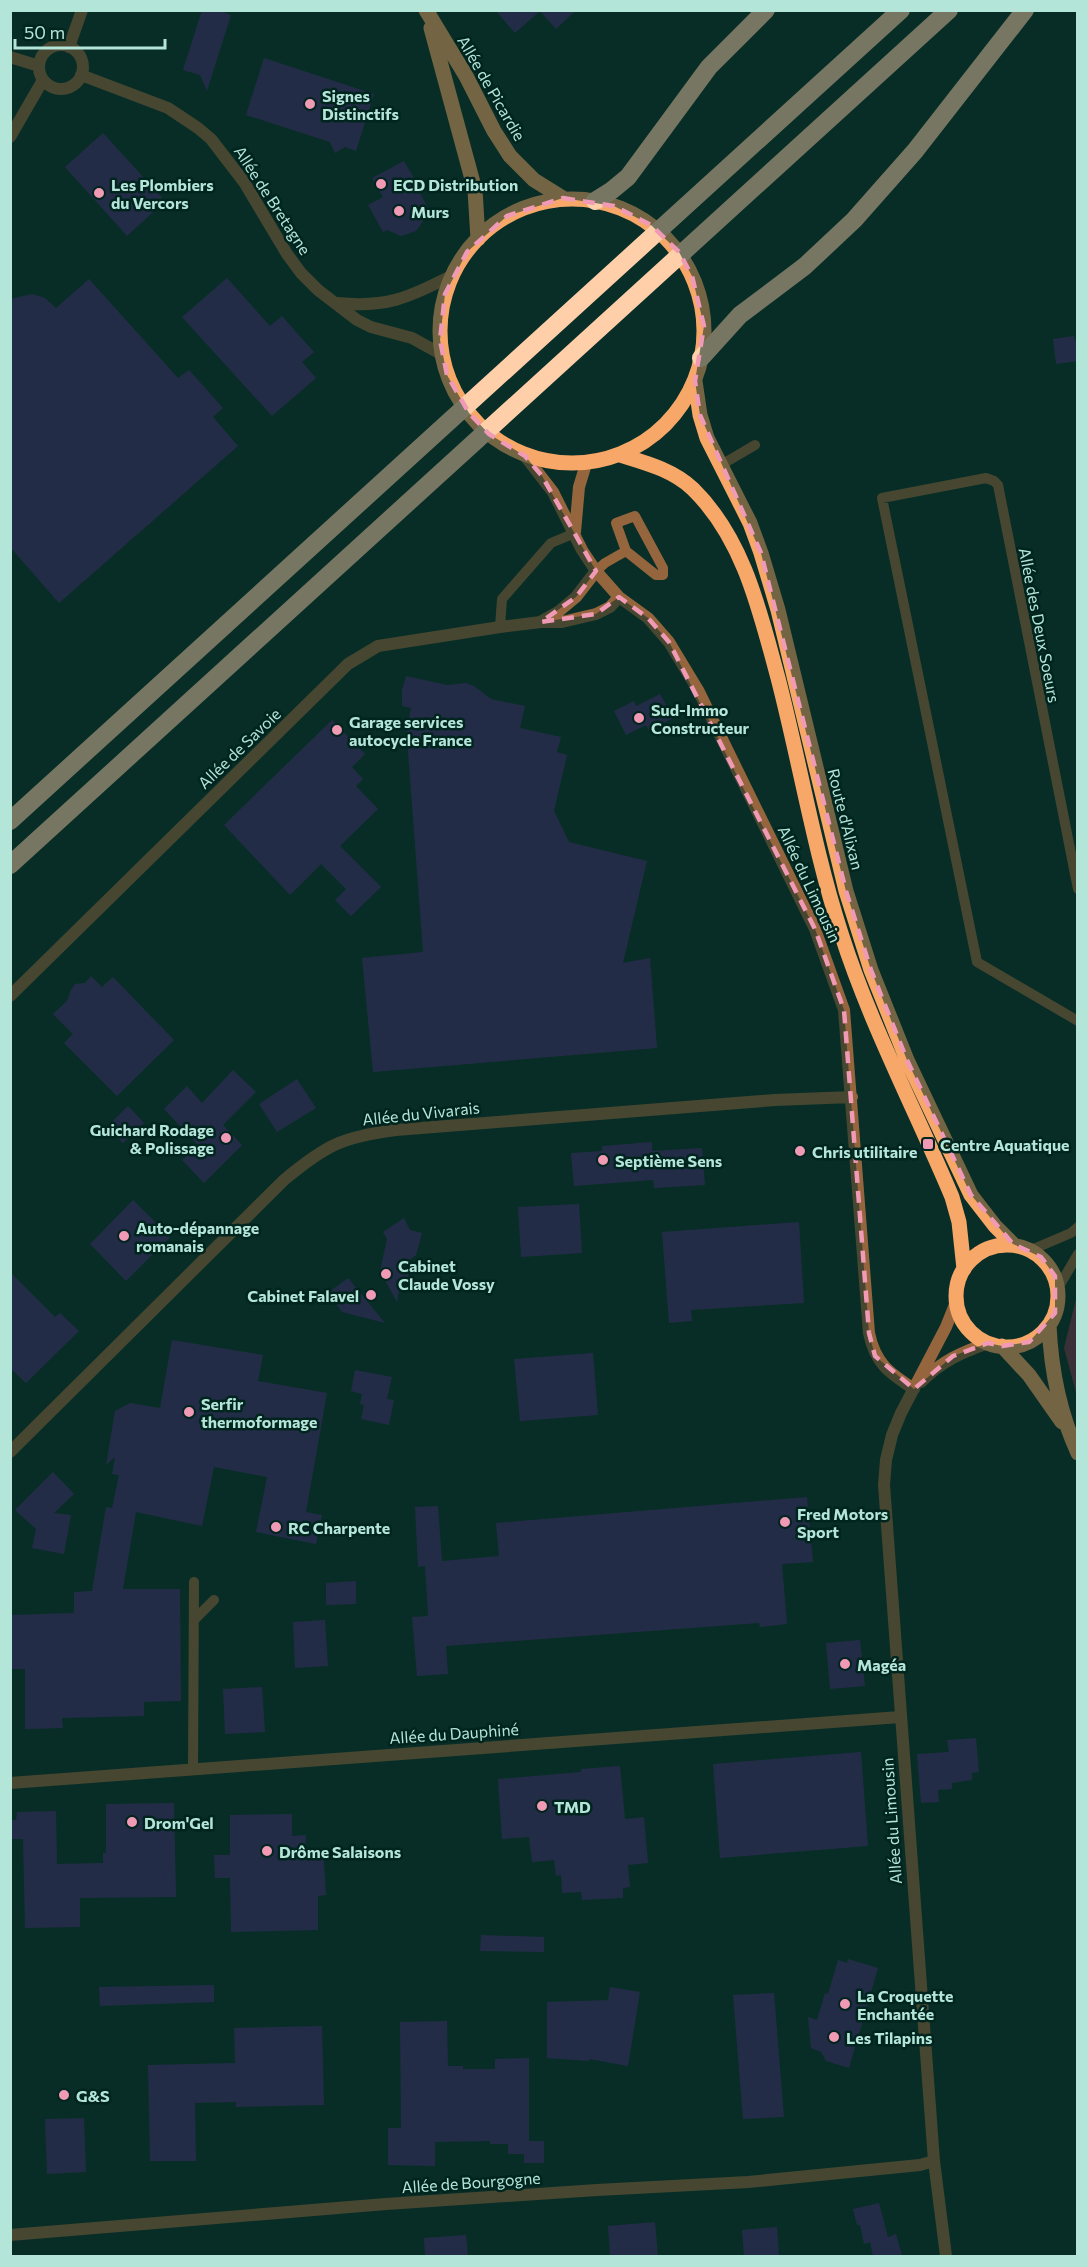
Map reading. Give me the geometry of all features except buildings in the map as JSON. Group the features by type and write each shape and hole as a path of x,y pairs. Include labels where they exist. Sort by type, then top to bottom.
{"highway":[{"path":"595,201 627,177 709,67 766,10"},
{"path":"10,821 901,10"},
{"path":"10,866 949,10"},
{"path":"701,358 740,315 805,266 854,220 915,151 1025,10"}],"main road":[{"name":"Allée de Picardie","path":"478,238 478,206 470,167 426,10 510,156 534,180 563,198"},
{"path":"563,198 595,201 636,216 651,225 670,241 685,262 699,295 704,326 701,358 695,381 686,400 667,423 652,436 620,455 586,464 566,465 525,456 506,446 478,424 452,388 441,354 442,311 451,276 478,238 491,227 518,211 563,198"},
{"name":"Route d'Alixan","path":"695,381 703,427 750,523 764,564 778,610 846,891 871,970 907,1060 971,1195 995,1226 1013,1244 1031,1250 1049,1266 1058,1288"},
{"name":"Route d'Alixan","path":"620,455 660,468 694,489 727,535 749,579 788,717 812,829 841,933 881,1039 952,1197 959,1222 964,1269 956,1290 956,1302"},
{"path":"964,1269 973,1257 985,1250 998,1245 1013,1244"},
{"path":"995,1345 1016,1346 1040,1335 1049,1325 1055,1313 1058,1288"},
{"path":"956,1302 966,1327 995,1345 1029,1375 1066,1426"},
{"path":"1049,1325 1052,1366 1066,1426 1077,1453"}],"street":[{"path":"69,47 82,10"},
{"path":"55,46 69,47 80,56 81,75 73,85 61,89 53,88 43,81 39,66 41,57 55,46"},
{"path":"10,57 39,66"},
{"name":"Allée de Bretagne","path":"81,75 168,108 198,128 225,156 244,182 287,254 318,290 357,320 371,327 412,338 441,354"},
{"path":"10,137 43,81"},
{"path":"337,303 363,306 392,302 451,276"},
{"name":"Allée du Limousin","path":"525,456 553,492 582,550 596,571 619,597 648,618 669,642 698,690 815,929 844,1010 868,1333 875,1356 882,1365 914,1389"},
{"path":"575,533 579,487 586,464"},
{"name":"Allée de Savoie","path":"541,622 576,597 596,571"},
{"name":"Allée de Savoie","path":"10,996 348,664 378,646 500,627 562,622 596,614 610,607 619,597"},
{"name":"Allée du Vivarais","path":"10,1452 284,1180 314,1155 340,1141 359,1135 396,1130 775,1100 852,1097"},
{"name":"Allée du Limousin","path":"946,2256 934,2161 884,1485 891,1435 946,1327 956,1302"},
{"name":"Allée du Limousin","path":"914,1389 933,1369 953,1356 995,1345"},
{"name":"Allée du Dauphiné","path":"10,1783 900,1717"},
{"name":"Allée de Bourgogne","path":"10,2235 387,2204 748,2182 921,2165 934,2161"}],"lane":[{"path":"721,465 755,445"},
{"name":"Allée des Deux Soeurs","path":"1077,889 998,485 986,478 882,498 977,962 1077,1021"},
{"path":"635,516 663,568 663,575 656,575 626,551 616,523 635,516"},
{"path":"500,627 502,599 551,543 575,533"},
{"path":"596,571 604,563 626,551"},
{"path":"1031,1250 1071,1233 1077,1227"},
{"path":"1058,1288 1077,1254"},
{"path":"193,1769 194,1582"},
{"path":"194,1620 214,1600"}],"highlighted area":[{"path":"563,198 614,206 651,225 679,252 692,276 704,326 695,381 700,415 761,553 846,891 871,970 907,1060 971,1195 1013,1244 1041,1257 1055,1276 1055,1313 1029,1342 1002,1346 988,1343 953,1356 914,1389 875,1356 869,1333 844,1010 815,929 669,642 648,618 619,597 596,614 541,622 576,597 596,571 542,476 525,456 489,434 469,413 447,375 440,340 445,294 467,252 507,216"}],"shaded area":[{"path":"1077,1295 1078,1396 1064,1348"}],"place":[{"name":"Signes Distinctifs","path":"310,104"},
{"name":"ECD Distribution","path":"381,184"},
{"name":"Les Plombiers du Vercors","path":"99,193"},
{"name":"Murs","path":"399,211"},
{"name":"Sud-Immo Constructeur","path":"639,718"},
{"name":"Garage services autocycle France","path":"337,730"},
{"name":"Guichard Rodage & Polissage","path":"226,1138"},
{"name":"Centre Aquatique","path":"928,1144"},
{"name":"Chris utilitaire","path":"800,1151"},
{"name":"Septième Sens","path":"603,1160"},
{"name":"Auto-dépannage romanais","path":"124,1236"},
{"name":"Cabinet Claude Vossy","path":"386,1274"},
{"name":"Cabinet Falavel","path":"371,1295"},
{"name":"Serfir thermoformage","path":"189,1412"},
{"name":"Fred Motors Sport","path":"785,1522"},
{"name":"RC Charpente","path":"276,1527"},
{"name":"Magéa","path":"845,1664"},
{"name":"TMD","path":"542,1806"},
{"name":"Drom'Gel","path":"132,1822"},
{"name":"Drôme Salaisons","path":"267,1851"},
{"name":"La Croquette Enchantée","path":"845,2004"},
{"name":"Les Tilapins","path":"834,2037"},
{"name":"G&S","path":"64,2095"}]}
